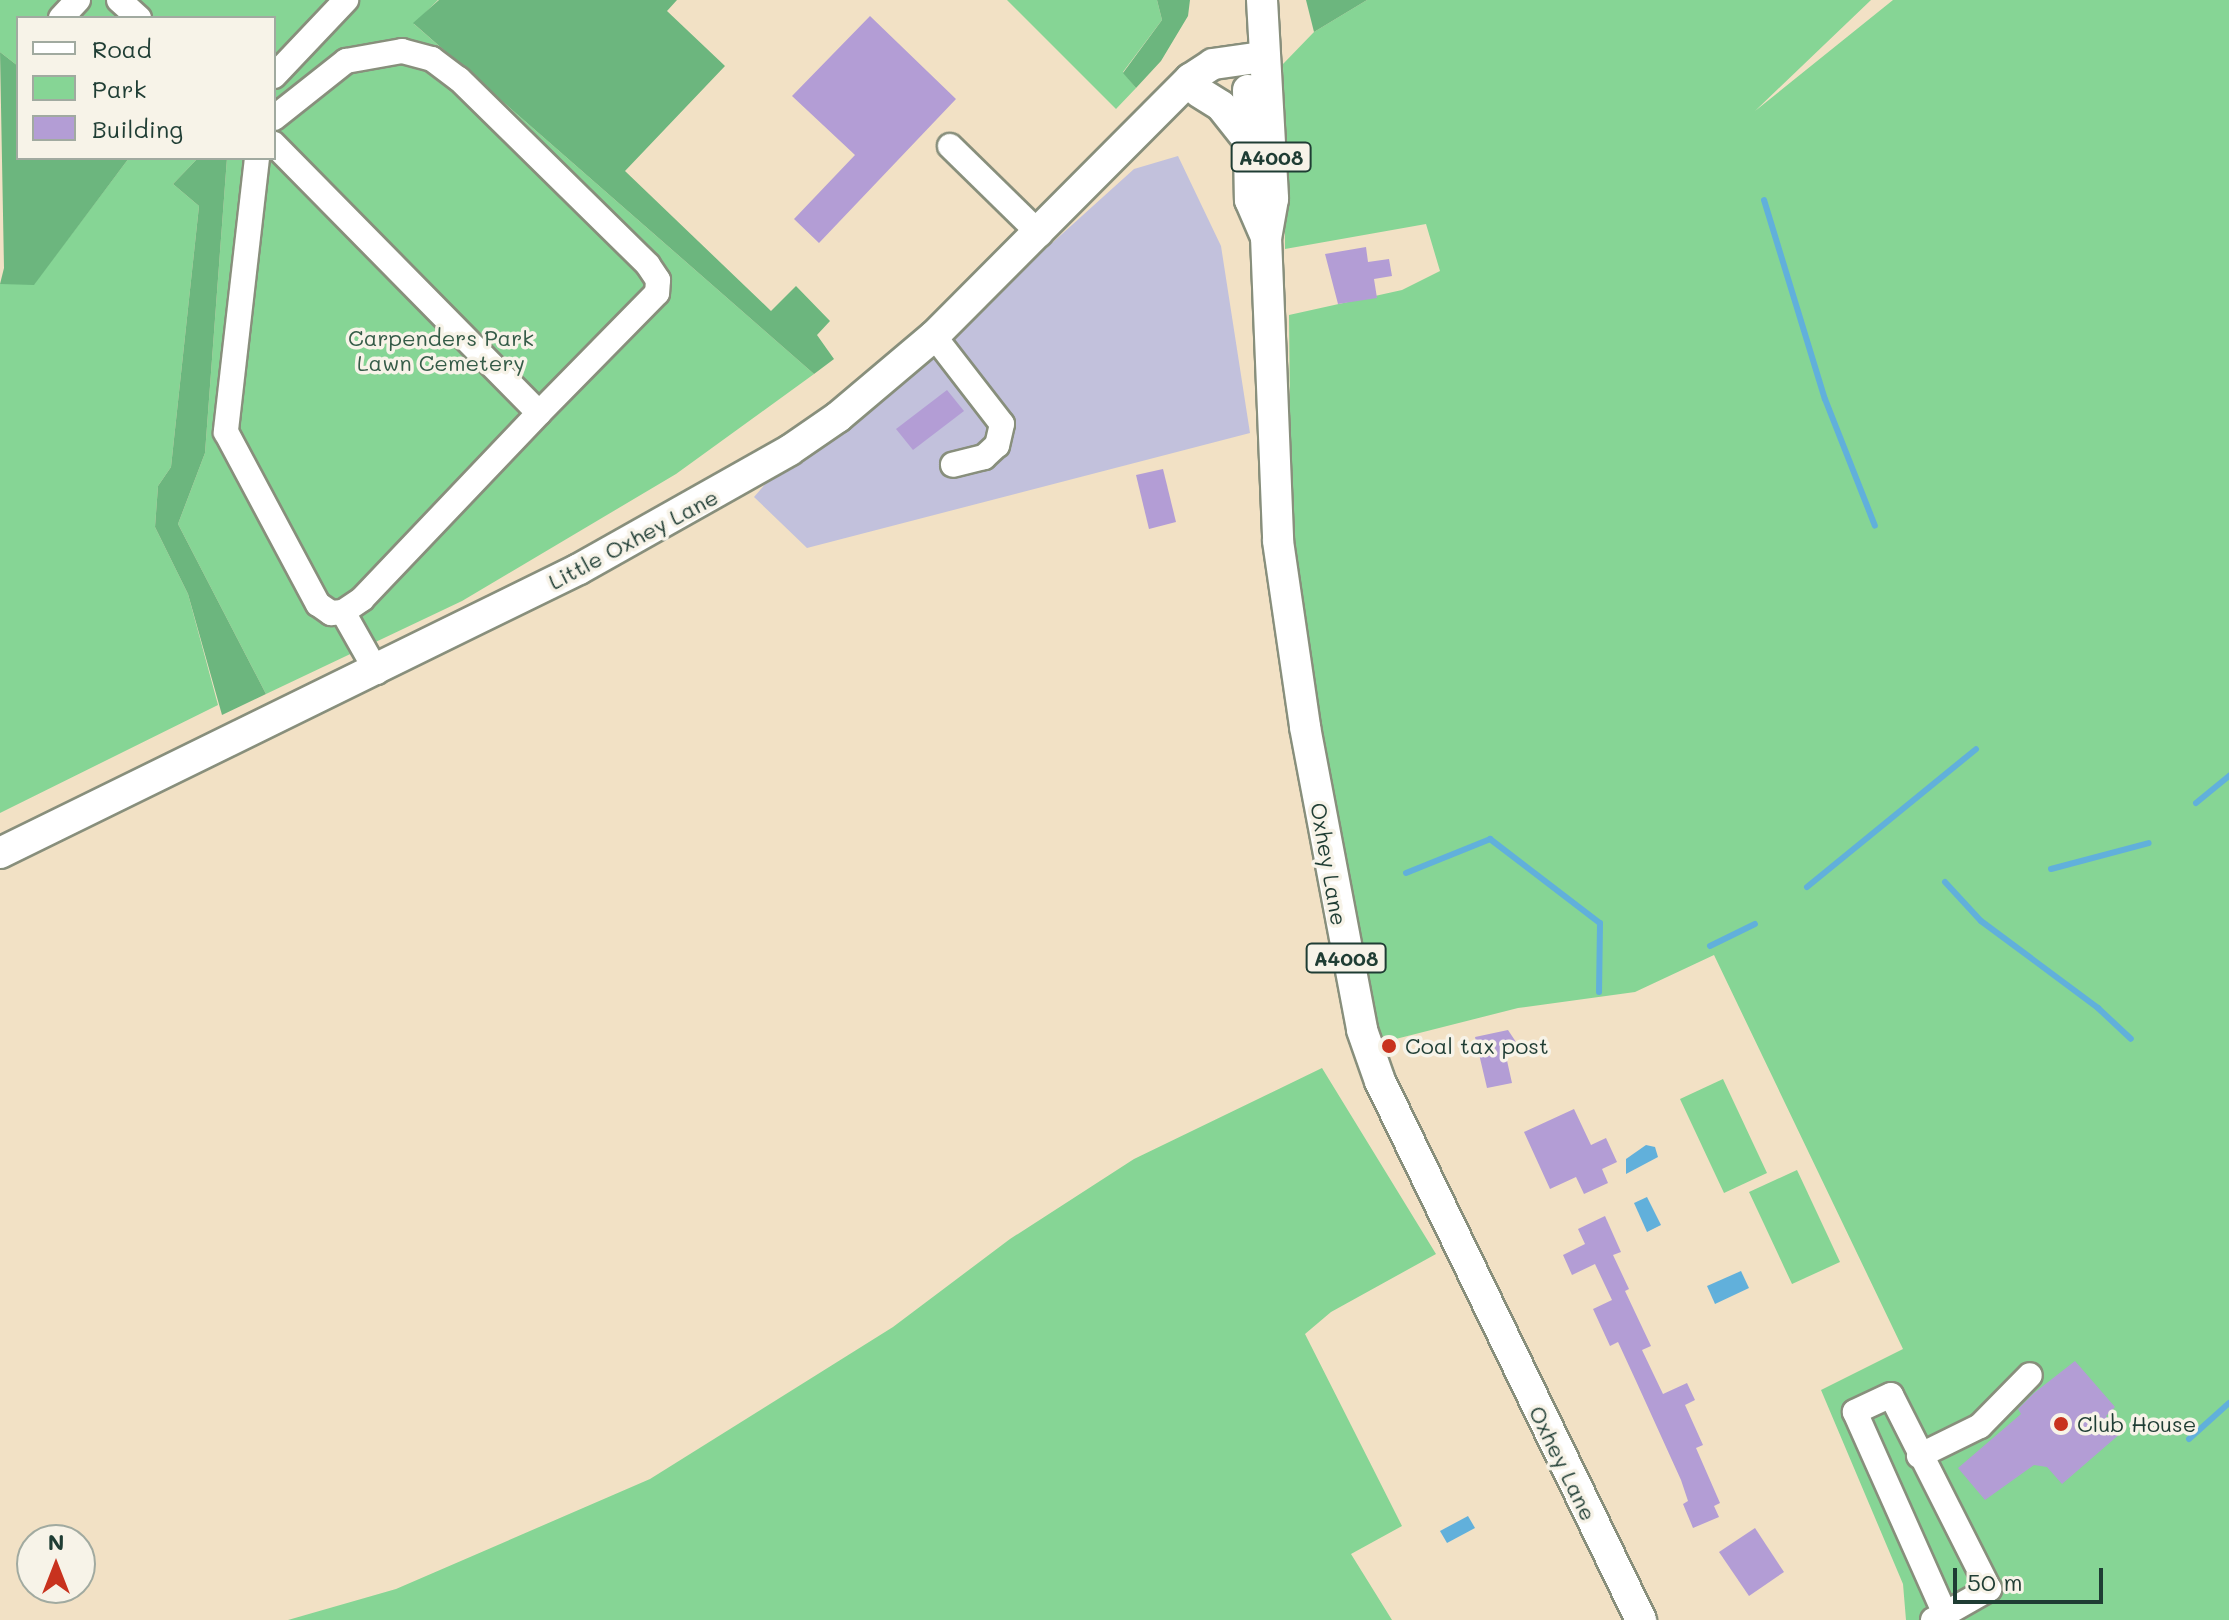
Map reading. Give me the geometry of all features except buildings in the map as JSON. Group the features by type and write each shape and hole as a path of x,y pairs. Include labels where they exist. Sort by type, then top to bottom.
{"main road":[{"name":"Oxhey Lane","path":"1243,0 1256,68 1273,199 1266,237 1278,541 1305,727 1362,1030 1380,1081 1641,1620"},
{"name":"Oxhey Lane","path":"1262,0 1248,140 1250,200 1266,237"},
{"name":"Little Oxhey Lane","path":"0,853 377,672 579,569 766,465 838,417 934,336 1189,94 1256,68"},
{"name":"A4008","path":"1189,94 1221,106 1248,140"}],"lane":[{"path":"63,16 78,0"},
{"path":"119,0 137,16"},
{"path":"276,74 346,0"},
{"path":"257,160 226,432 318,604 331,613 343,612 362,599 657,293 658,280 648,265 459,79 432,59 402,51 346,61 276,116"},
{"path":"276,146 539,413"},
{"path":"950,146 1040,234"},
{"path":"934,336 1002,424 997,445 984,457 953,465"},
{"path":"343,612 377,672"},
{"path":"1891,1495 1924,1466 1980,1426 2030,1375"},
{"path":"1891,1395 1924,1466 1989,1589 1939,1617 1891,1495 1855,1412 1891,1395"}],"shaded area":[{"path":"1178,156 1221,246 1250,433 807,548 754,497 774,474 940,344 1134,169"}],"green space":[{"name":"Carpenders Park Lawn Cemetery","path":"0,0 438,0 414,24 814,374 676,474 462,601 266,694 178,524 205,453 227,160 276,160 276,16 16,16 16,64 0,52"},
{"path":"439,0 677,0 667,11 725,66 625,171 771,311 796,286 830,321 817,335 834,359 814,374 413,23"},
{"path":"1007,0 1157,0 1162,20 1123,72 1136,88 1116,109"},
{"path":"1157,0 1190,0 1188,16 1161,61 1136,88 1123,73 1162,20"},
{"path":"1306,0 1367,0 1314,32"},
{"path":"1367,0 1871,0 1755,111 1893,0 2229,0 2229,1620 1906,1620 1903,1584 1821,1390 1903,1349 1714,955 1635,992 1518,1008 1372,1045 1292,595 1289,315 1402,290 1440,271 1426,224 1285,249 1283,64 1314,32"},
{"path":"0,52 16,64 16,160 128,160 34,285 0,284 4,268"},
{"path":"127,160 196,160 173,184 199,206 171,467 158,486 155,527 188,594 218,705 0,813 0,284 34,284"},
{"path":"196,160 227,160 205,453 178,524 266,694 222,715 188,594 155,527 158,486 171,467 199,206 173,184"},
{"path":"1322,1068 1436,1254 1331,1312 1305,1334 1402,1526 1351,1554 1392,1620 288,1620 396,1589 650,1479 893,1327 1010,1239 1134,1159"},
{"path":"1723,1079 1767,1173 1724,1193 1680,1099"},
{"path":"1797,1170 1840,1262 1792,1284 1749,1192"}],"water":[{"path":"1646,1145 1655,1147 1658,1157 1626,1174 1626,1159"},
{"path":"1647,1197 1661,1225 1647,1232 1634,1203"},
{"path":"1741,1271 1749,1288 1715,1304 1707,1286"},
{"path":"1468,1516 1475,1528 1447,1543 1440,1531"}],"waterway":[{"path":"1764,200 1825,399 1875,526"},
{"path":"1807,887 1976,749"},
{"path":"2196,803 2229,776"},
{"path":"1406,873 1490,839 1600,923 1599,992"},
{"path":"2051,869 2149,843"},
{"path":"1945,882 1981,921 2098,1008 2131,1039"},
{"path":"1710,946 1755,924"},
{"path":"2189,1439 2229,1403"}],"place":[{"name":"Coal tax post","path":"1389,1046"},
{"name":"Club House","path":"2061,1424"}]}
